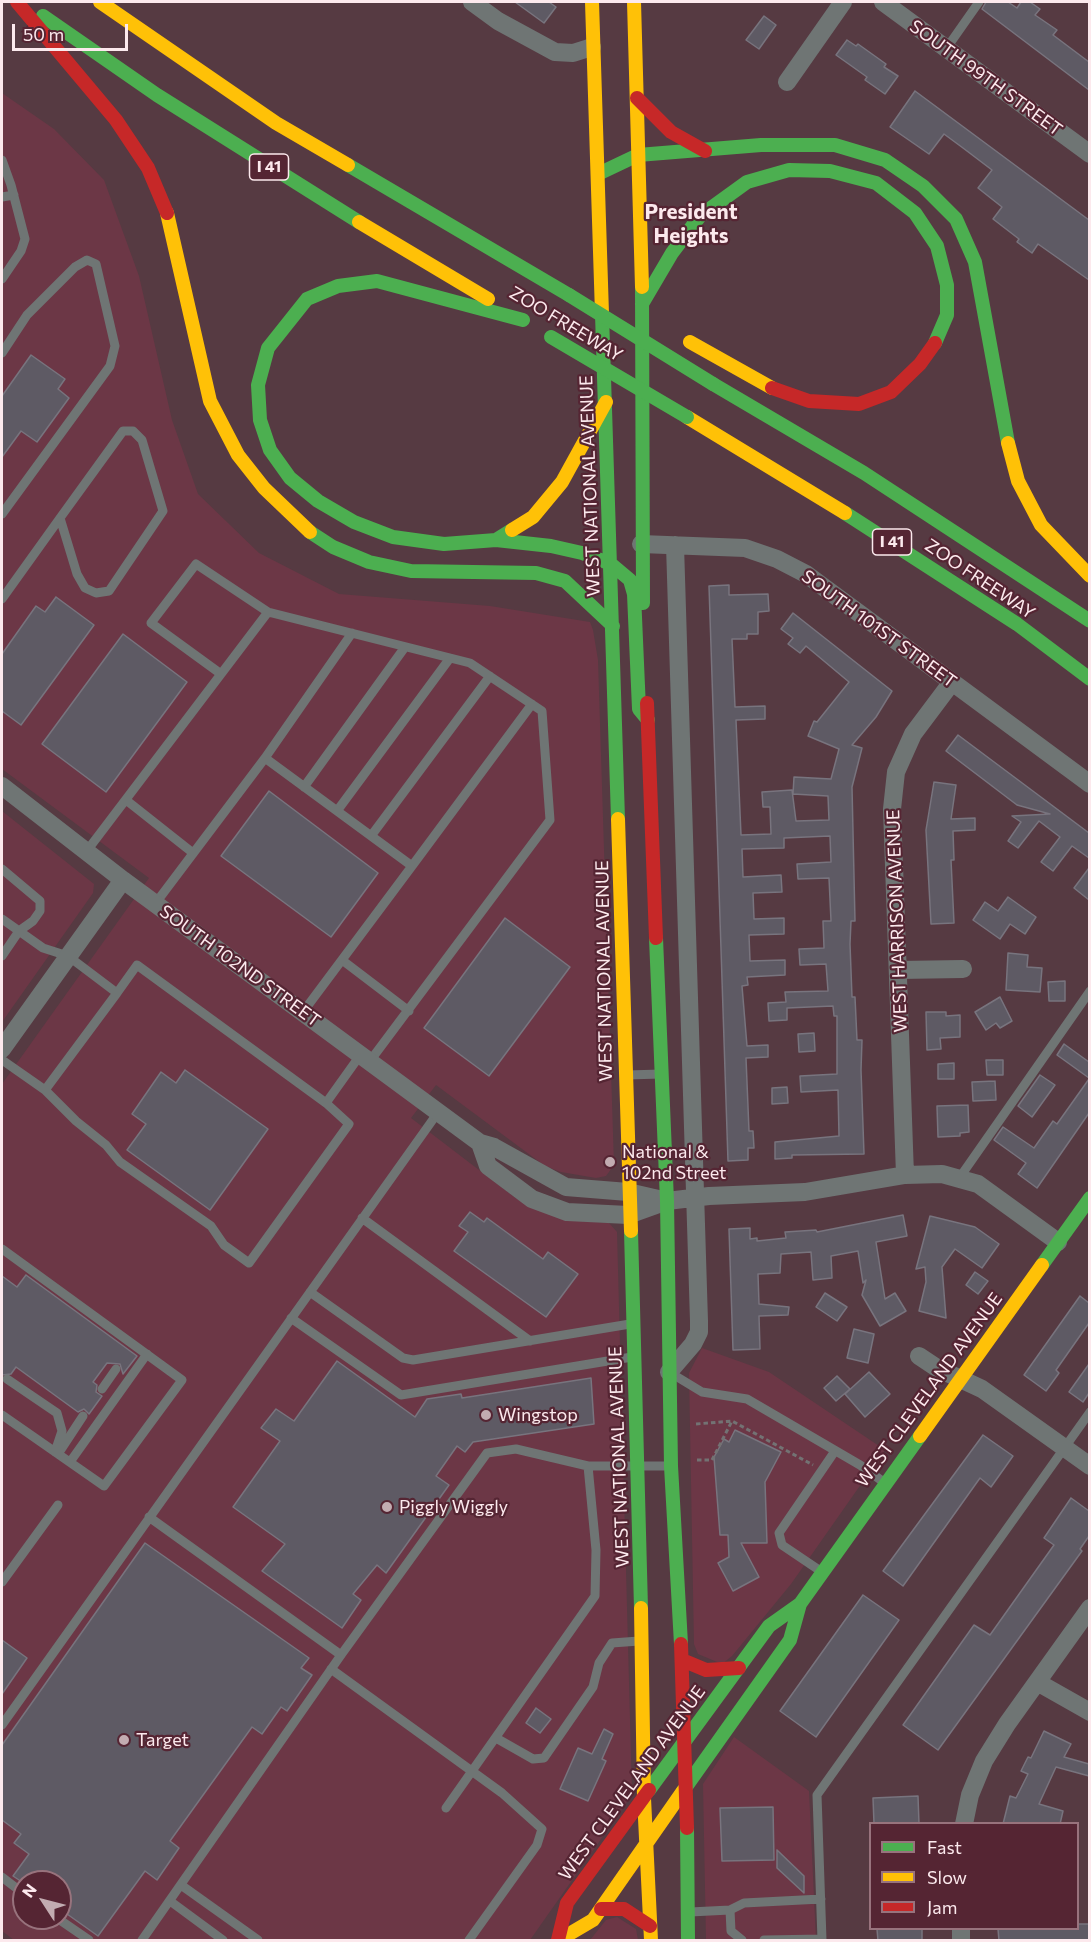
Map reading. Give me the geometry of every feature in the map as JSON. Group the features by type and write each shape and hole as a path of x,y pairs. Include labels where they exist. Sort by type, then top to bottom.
{"main road":[{"path":"17,2 116,120 148,168 167,212 210,401 237,455 264,488 302,527 333,547 369,562 411,572 536,573 565,581 583,595 613,626"},
{"name":"ZOO FREEWAY","path":"23,2 157,95 304,189 870,528 1017,624 1089,679"},
{"name":"ZOO FREEWAY","path":"100,2 276,123 569,295 713,384 864,473 1089,621"},
{"name":"WEST NATIONAL AVENUE","path":"592,2 613,626 628,1215 638,1467 644,1798 651,1941"},
{"path":"634,2 642,304 641,544 667,1201 670,1466 686,1740 688,1941"},
{"path":"637,98 671,132 705,152"},
{"path":"598,174 638,154 705,152 761,145 835,145 885,160 923,186 956,219 975,262 1008,443 1018,481 1041,525 1089,576"},
{"path":"642,304 672,253 700,216 747,182 789,170 830,171 876,183 915,213 937,246 947,285 947,315 938,339 921,364 891,392 860,404 809,401 768,387 685,340"},
{"path":"537,328 377,281 338,286 307,299 268,348 258,385 260,420 270,450 290,478 318,501 354,522 393,537 444,544 496,540 551,546 582,552 611,564 630,580 634,594 639,709 648,720"},
{"path":"569,295 657,329"},
{"path":"496,540 533,517 562,482 606,402"},
{"name":"WEST CLEVELAND AVENUE","path":"559,1941 592,1920 646,1846 789,1640 800,1604 1089,1198"},
{"name":"WEST CLEVELAND AVENUE","path":"559,1941 567,1903 770,1626 800,1604"},
{"path":"682,1660 706,1670 739,1668"},
{"path":"601,1909 624,1909 638,1916 650,1926"}],"street":[{"path":"472,2 498,21 555,52 573,53 592,47"},
{"path":"787,81 843,2"},
{"name":"SOUTH 99TH STREET","path":"883,2 1089,154"},
{"name":"SOUTH 101ST STREET","path":"641,544 745,548 777,559 806,574 1089,784"},
{"path":"669,1372 693,1344 699,1332 675,545"},
{"name":"WEST HARRISON AVENUE","path":"905,1176 892,809 896,772 913,734 952,682"},
{"name":"SOUTH 102ND STREET","path":"2,786 155,904 480,1143 494,1147 566,1187 628,1192 667,1201"},
{"path":"2,1049 123,880"},
{"path":"899,970 963,969"},
{"name":"SOUTH 102ND STREET","path":"480,1143 488,1166 531,1199 567,1212 628,1215 667,1201 805,1192 905,1176 942,1174 960,1177 994,1194 1058,1242"},
{"path":"919,1356 937,1368 982,1389 1089,1466"},
{"path":"964,1822 970,1795 984,1761 1036,1682 1089,1608"},
{"path":"1036,1682 1089,1712"}],"lane":[{"path":"946,49 979,2"},
{"path":"2,160 25,239 21,251 2,279"},
{"path":"2,197 14,195"},
{"path":"2,354 27,315 75,267 87,260 96,264 115,346 110,366 2,514"},
{"path":"2,599 60,518 123,431 133,431 142,440 163,512 109,591 96,593 85,588 77,574 60,518"},
{"path":"221,674 151,623 196,564 268,612 470,663 542,711 550,820 409,1011 326,1103"},
{"path":"86,852 268,612"},
{"path":"155,904 265,758 352,633"},
{"path":"304,787 405,647"},
{"path":"337,812 450,658"},
{"path":"371,836 490,676"},
{"path":"303,1011 532,704"},
{"path":"265,758 412,866"},
{"path":"126,800 193,853"},
{"path":"2,869 40,901 40,911 33,921 19,931 2,956"},
{"path":"2,919 43,948 68,956 117,993"},
{"path":"342,960 409,1011"},
{"path":"2,1060 45,1090 76,1121 106,1145 120,1162 211,1227 224,1245 249,1263 349,1124 326,1103 137,964 45,1090"},
{"path":"960,1177 1089,992"},
{"path":"624,1075 662,1074"},
{"path":"2,1725 439,1111"},
{"path":"362,1218 530,1341"},
{"path":"2,1249 131,1347 147,1354 182,1380 104,1486 2,1415"},
{"path":"309,1292 403,1358 413,1360 633,1324"},
{"path":"291,1318 401,1395 634,1357"},
{"path":"70,1462 147,1354"},
{"path":"102,1389 116,1369"},
{"path":"669,1372 702,1392 747,1399 885,1483"},
{"path":"7,1380 57,1413 63,1431 56,1453"},
{"path":"764,1941 822,1940 818,1795 1089,1412"},
{"path":"56,1453 83,1416"},
{"path":"142,1941 331,1669 488,1453 516,1449 588,1466 670,1466"},
{"path":"822,1572 782,1545 779,1533 835,1451"},
{"path":"447,1808 594,1596 596,1550 588,1466"},
{"path":"2,1582 58,1505"},
{"path":"149,1517 341,1655"},
{"path":"496,1738 533,1759 544,1758 593,1687 599,1663 612,1643 641,1640"},
{"path":"331,1669 516,1805 542,1829 537,1845 469,1941"},
{"path":"181,1886 258,1941"},
{"path":"688,1912 730,1910 744,1903 821,1899"},
{"path":"170,1901 223,1941"},
{"path":"730,1910 731,1931 742,1941"},
{"path":"72,1929 89,1941"}],"path":[{"path":"697,1460 712,1460 732,1421"},
{"path":"696,1424 732,1421 822,1470"}],"shaded area":[{"path":"2,93 54,129 104,180 139,276 172,420 198,494 259,553 339,594 490,606 590,622 593,630 598,660 614,1165 606,1176 596,1178 561,1172 545,1166 436,1085 411,1118 517,1199 570,1220 609,1223 617,1232 632,1795 530,1940 14,1940 2,1931 2,1084 149,878 2,769"},
{"path":"2,811 94,884 93,893 2,1022"},
{"path":"702,1348 769,1372 885,1450 791,1584 732,1656 722,1664 698,1654 694,1644 689,1373"},
{"path":"734,1737 809,1791 816,1940 706,1940 703,1784"},
{"path":"617,1917 636,1929 638,1940 590,1940 606,1920"}],"building":[{"path":"515,2 549,2 556,7 544,23"},
{"path":"986,2 1008,2 1017,8 1021,2 1030,2 1040,9 1035,15 1057,30 1053,35 1089,62 1089,90 982,9"},
{"path":"764,16 776,25 759,49 746,40"},
{"path":"847,40 856,46 858,44 886,64 884,67 898,76 885,94 865,80 867,77 836,55"},
{"path":"915,91 1089,220 1089,280 1038,244 1032,253 1017,242 1019,239 993,219 1002,207 978,188 992,170 944,134 929,154 890,127"},
{"path":"31,355 65,379 58,389 69,398 37,442 21,431 2,457 2,396"},
{"path":"729,585 729,595 768,594 769,611 758,612 758,634 747,634 747,639 732,639 735,707 765,706 765,719 736,720 741,835 771,834 770,807 763,807 762,792 792,790 796,821 829,820 828,796 793,794 794,777 831,779 839,749 808,736 814,721 817,722 849,682 806,646 800,653 788,644 793,638 781,629 793,613 892,691 876,717 852,745 862,748 852,787 855,921 851,921 850,944 852,997 855,997 857,1040 862,1040 864,1154 792,1155 792,1158 775,1159 775,1142 839,1136 838,1090 801,1092 800,1076 837,1074 837,1016 834,1016 833,1006 787,1008 787,1020 769,1021 768,1003 786,1002 785,992 828,991 826,964 800,965 799,949 824,948 823,921 831,921 829,878 798,879 797,864 831,862 830,836 784,838 784,848 742,849 743,877 781,875 782,892 753,893 754,919 784,918 784,934 749,935 750,961 785,960 785,975 747,977 748,985 742,986 747,1046 768,1045 768,1057 746,1058 749,1131 753,1131 754,1148 748,1148 748,1160 728,1161 709,586"},
{"path":"56,597 94,625 21,725 2,711 2,654 36,606 45,612"},
{"path":"123,634 187,682 106,792 42,744"},
{"path":"958,735 1089,833 1089,858 1072,846 1053,871 1041,862 1060,837 1039,821 1018,848 1008,841 1021,822 1012,816 1050,814 1017,805 946,751"},
{"path":"934,782 956,785 951,819 975,818 975,830 953,831 954,860 951,860 954,923 931,924 926,830"},
{"path":"269,791 378,873 331,937 221,856"},
{"path":"1089,868 1089,900 1074,888"},
{"path":"1008,897 1036,917 1025,934 1010,924 1000,939 973,920 985,902 998,911"},
{"path":"505,918 570,967 489,1076 424,1028"},
{"path":"1008,953 1028,955 1027,967 1042,968 1040,992 1006,990"},
{"path":"1065,981 1065,1001 1049,1001 1048,982"},
{"path":"1000,997 1012,1021 1000,1028 996,1023 986,1030 975,1012"},
{"path":"926,1012 946,1012 946,1016 960,1015 960,1037 940,1038 941,1049 927,1050"},
{"path":"814,1033 815,1051 799,1052 798,1034"},
{"path":"1064,1044 1089,1062 1089,1078 1057,1055"},
{"path":"986,1060 1003,1060 1003,1075 987,1075"},
{"path":"954,1063 954,1079 938,1079 938,1064"},
{"path":"185,1070 268,1129 210,1210 127,1150 146,1124 132,1114 161,1072 176,1083"},
{"path":"1040,1075 1055,1085 1032,1117 1018,1106"},
{"path":"1089,1079 1089,1113 1037,1188 1018,1174 1026,1163 994,1140 1003,1127 1034,1148 1053,1121 1057,1124"},
{"path":"995,1081 996,1100 973,1101 972,1082"},
{"path":"787,1087 788,1103 772,1104 772,1088"},
{"path":"968,1105 969,1132 960,1133 960,1136 938,1137 937,1106"},
{"path":"470,1212 484,1222 487,1218 543,1259 548,1252 578,1274 546,1317 454,1251 468,1232 459,1226"},
{"path":"903,1215 907,1236 876,1242 885,1299 895,1293 906,1311 880,1326 862,1295 866,1280 863,1283 858,1251 831,1256 832,1278 813,1280 811,1252 781,1254 780,1273 758,1274 759,1304 789,1307 788,1315 759,1316 760,1349 733,1350 729,1229 750,1228 750,1239 757,1238 757,1241 786,1238 785,1232 816,1230 817,1232"},
{"path":"930,1216 975,1227 999,1244 982,1268 955,1249 942,1267 946,1318 919,1311 926,1282 925,1267 916,1269"},
{"path":"975,1272 988,1281 978,1294 966,1285"},
{"path":"26,1275 137,1356 123,1374 120,1364 107,1363 93,1382 97,1385 96,1392 102,1396 89,1414 84,1409 78,1412 16,1367 11,1374 2,1375 2,1276 17,1287"},
{"path":"825,1293 847,1307 837,1321 816,1307"},
{"path":"1080,1296 1089,1303 1089,1323 1056,1370 1059,1373 1046,1391 1024,1375"},
{"path":"854,1329 874,1334 868,1363 847,1358"},
{"path":"337,1361 415,1417 427,1399 461,1394 462,1398 591,1378 594,1424 473,1442 465,1452 457,1446 436,1476 449,1485 386,1573 377,1565 353,1594 361,1600 342,1628 262,1571 285,1544 233,1507 280,1441 261,1428 276,1409 294,1421"},
{"path":"1089,1364 1089,1393 1083,1402 1069,1392"},
{"path":"869,1372 890,1394 865,1417 845,1394"},
{"path":"837,1376 850,1389 836,1401 824,1388"},
{"path":"735,1430 781,1452 765,1482 767,1543 741,1543 759,1577 733,1591 718,1563 729,1557 728,1535 720,1535 714,1457 724,1439 729,1442"},
{"path":"983,1435 1013,1456 991,1487 980,1478 903,1586 883,1571"},
{"path":"1071,1498 1089,1511 1089,1536 1080,1549 1082,1551 938,1750 903,1725 974,1625 990,1635 1054,1545 1044,1538"},
{"name":"Target","path":"145,1543 309,1658 301,1668 312,1675 287,1711 281,1707 262,1734 252,1727 170,1841 179,1848 157,1880 145,1871 98,1936 72,1918 72,1870 17,1870 29,1854 14,1843 21,1834 2,1820 2,1745"},
{"path":"863,1595 899,1620 816,1737 780,1711"},
{"path":"2,1640 27,1658 2,1694"},
{"path":"536,1708 551,1719 540,1733 526,1723"},
{"path":"604,1729 613,1734 602,1759 606,1761 588,1801 560,1789 578,1748 592,1754"},
{"path":"1044,1731 1071,1744 1064,1757 1089,1764 1089,1776 1056,1767 1039,1804 1063,1811 1060,1822 1004,1822 1010,1796 1016,1798 1028,1774 1021,1771 1028,1757 1031,1758"},
{"path":"918,1796 919,1822 874,1822 873,1798"},
{"path":"773,1807 774,1860 722,1861 720,1808"},
{"path":"777,1850 804,1876 804,1893 777,1868"},
{"path":"1079,1924 1089,1924 1089,1941 999,1941 998,1930 1079,1930"},
{"path":"877,1930 922,1930 922,1940 878,1941"}],"traffic: fast":[{"path":"43,16 157,95 359,222"},
{"path":"598,174 638,155 761,145 835,145 885,160 923,186 956,219 975,262 1008,443"},
{"path":"348,165 569,295"},
{"path":"642,304 672,253 700,216 747,182 789,170 830,171 876,183 915,213 937,246 947,285 947,315 935,343"},
{"path":"512,530 496,540 444,544 393,537 354,522 318,501 290,478 270,450 260,420 258,385 268,348 307,299 338,286 377,281 523,320"},
{"path":"642,287 643,603"},
{"path":"569,295 713,384"},
{"path":"602,314 618,819"},
{"path":"551,337 687,417"},
{"path":"713,384 864,473 1090,621"},
{"path":"845,513 1017,624 1090,679"},
{"path":"310,532 333,547 369,562 411,571 536,573 565,581 613,626"},
{"path":"496,540 551,546 582,553 611,564 630,580 634,594 639,709 648,720"},
{"path":"656,938 667,1201 671,1466 681,1644"},
{"path":"1042,1265 1090,1198"},
{"path":"631,1231 641,1608"},
{"path":"683,1791 790,1640 800,1604 920,1436"},
{"path":"649,1790 769,1626 800,1604"},
{"path":"687,1828 688,1940"}],"traffic: slow":[{"path":"100,2 276,123 348,165"},
{"path":"592,2 602,314"},
{"path":"634,2 642,287"},
{"path":"167,213 210,401 238,455 264,488 310,532"},
{"path":"359,222 488,299"},
{"path":"690,342 772,388"},
{"path":"512,530 533,517 562,482 606,402"},
{"path":"687,417 845,513"},
{"path":"1008,443 1018,481 1041,525 1090,576"},
{"path":"618,819 631,1231"},
{"path":"920,1436 1042,1265"},
{"path":"641,1608 644,1798 651,1940"},
{"path":"559,1940 593,1920 683,1791"}],"traffic: jam":[{"path":"17,2 116,120 148,168 167,213"},
{"path":"637,98 671,132 705,151"},
{"path":"772,388 809,401 859,404 891,392 920,364 935,343"},
{"path":"647,703 656,938"},
{"path":"681,1644 687,1828"},
{"path":"682,1660 706,1670 739,1668"},
{"path":"558,1940 567,1903 649,1790"},
{"path":"601,1909 624,1909 650,1926"}],"place":[{"name":"National & 102nd Street","path":"610,1162"},
{"name":"Wingstop","path":"486,1415"},
{"name":"Piggly Wiggly","path":"387,1507"},
{"name":"Target","path":"124,1740"}],"district":[{"name":"President Heights","path":"691,224"}]}
